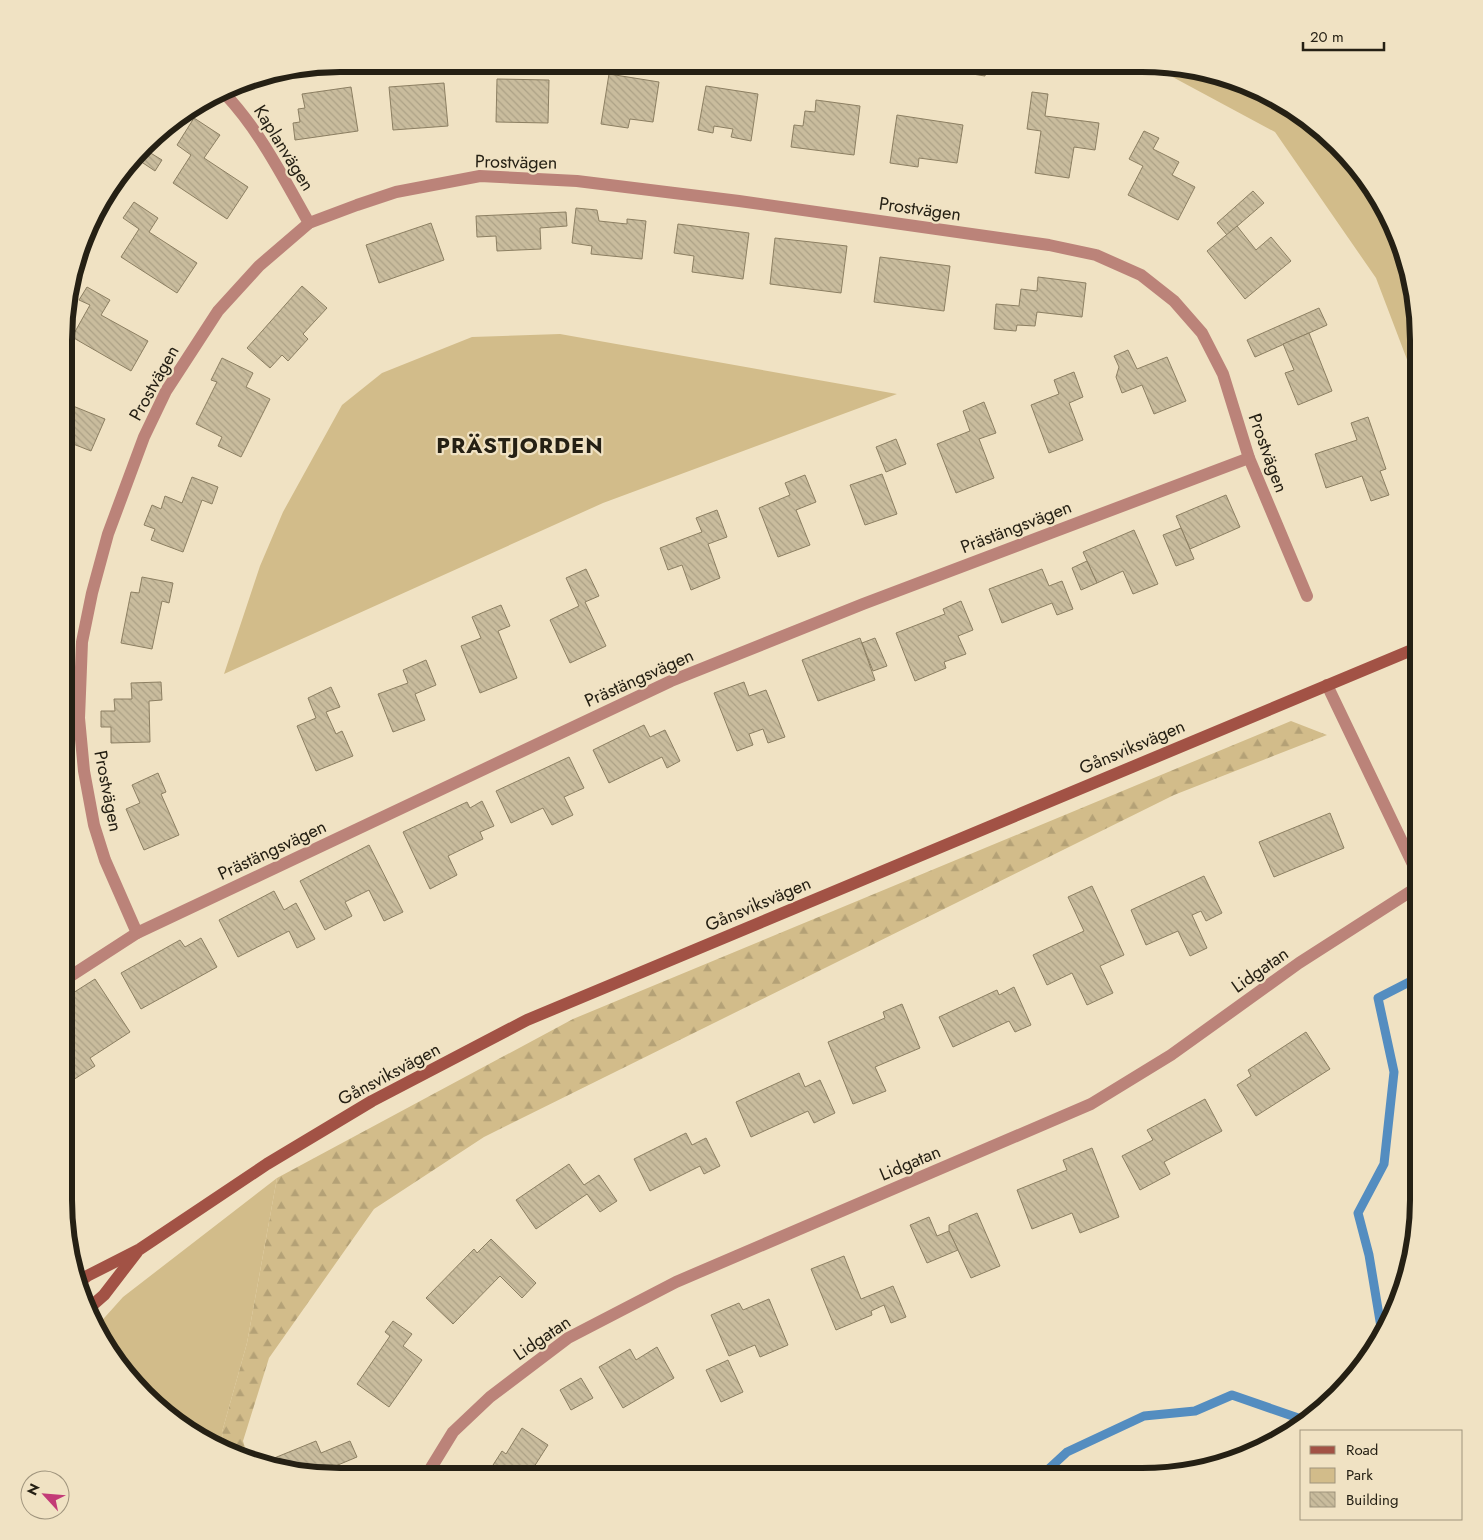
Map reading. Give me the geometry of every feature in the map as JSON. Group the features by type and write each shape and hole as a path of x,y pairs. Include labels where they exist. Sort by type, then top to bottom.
{"main road":[{"name":"Gånsviksvägen","path":"85,1278 140,1249 267,1164 372,1101 527,1020 1410,651"},
{"name":"Gånsviksvägen","path":"94,1304 104,1294 140,1249"}],"street":[{"name":"Kaplanvägen","path":"228,97 239,108 266,148 309,223"},
{"name":"Prostvägen","path":"137,933 105,860 94,825 84,772 79,718 82,642 92,593 108,534 144,437 166,391 218,311 259,266 309,223 396,192 480,176 577,181 1049,245 1096,255 1141,275 1174,302 1202,333 1223,374 1249,458 1307,596"},
{"name":"Prästängsvägen","path":"72,975 137,933 671,681 863,604 1249,458"},
{"path":"1327,685 1410,858"},
{"name":"Lidgatan","path":"431,1468 453,1432 490,1397 568,1338 676,1282 1091,1104 1171,1055 1299,963 1410,892"}],"green space":[{"path":"1167,74 1195,78 1229,87 1277,108 1319,139 1355,177 1375,206 1383,222 1401,271 1410,323 1410,367 1376,278 1275,132"},
{"path":"560,334 897,394 603,503 224,674 260,566 283,512 342,405 382,373 472,337"},
{"path":"1291,721 1327,735 1174,795 484,1137 374,1209 269,1358 243,1441 246,1450 223,1440 222,1432 247,1343 277,1178 573,1019"},
{"path":"277,1178 247,1343 222,1432 223,1440 191,1422 164,1401 139,1376 118,1349 101,1321 123,1297"}],"building":[{"path":"966,72 986,72 985,76"},
{"path":"609,74 659,82 653,122 630,119 628,128 601,124"},
{"path":"497,79 549,80 548,123 496,122"},
{"path":"444,83 448,126 393,130 389,87"},
{"path":"706,86 758,94 751,141 731,137 733,129 714,126 713,133 698,130"},
{"path":"351,87 358,131 295,140 293,123 300,122 298,109 305,108 302,94"},
{"path":"1032,92 1048,94 1045,116 1099,123 1095,150 1074,147 1069,178 1035,173 1041,131 1027,129"},
{"path":"816,100 860,106 854,155 791,147 794,125 803,126 805,111 815,112"},
{"path":"897,115 963,125 957,163 919,158 918,167 890,163"},
{"path":"194,118 220,135 204,158 248,187 227,219 173,183 191,155 177,145"},
{"path":"1144,131 1159,138 1153,149 1179,162 1172,175 1195,187 1178,220 1128,195 1143,166 1129,159"},
{"path":"150,152 162,160 155,171 141,162"},
{"path":"1253,191 1264,203 1227,235 1217,223"},
{"path":"134,202 158,218 149,232 197,263 177,293 121,257 139,229 123,218"},
{"path":"576,208 597,210 599,221 627,224 627,219 646,221 642,259 591,254 592,246 572,243"},
{"path":"566,212 567,226 540,228 541,249 497,251 496,236 477,237 476,216"},
{"path":"431,223 444,260 379,283 366,245"},
{"path":"678,224 749,233 743,279 692,272 694,256 674,253"},
{"path":"1237,226 1256,250 1271,237 1291,261 1245,299 1207,251"},
{"path":"775,238 847,246 841,293 770,284"},
{"path":"880,257 950,266 944,311 874,302"},
{"path":"1038,277 1086,283 1082,317 1037,312 1035,326 1017,325 1016,331 994,329 996,304 1019,306 1021,289 1037,291"},
{"path":"302,286 327,308 303,334 308,339 288,361 282,355 270,368 247,348"},
{"path":"87,287 110,300 101,315 148,341 131,371 72,337 90,305 79,300"},
{"path":"1319,308 1327,325 1255,357 1247,340"},
{"path":"1309,333 1332,391 1298,405 1285,373 1294,370 1283,344"},
{"path":"1128,350 1137,369 1167,357 1186,401 1154,414 1142,385 1122,393 1116,377 1119,367 1114,356"},
{"path":"222,358 253,373 246,387 270,399 241,457 218,446 222,437 196,424 217,382 211,380"},
{"path":"1074,372 1083,397 1069,403 1083,440 1049,453 1031,405 1059,394 1054,380"},
{"path":"984,402 996,433 979,439 994,478 956,493 937,444 970,431 963,411"},
{"path":"72,406 105,419 91,451 72,444"},
{"path":"1368,417 1386,469 1380,471 1389,495 1371,501 1362,476 1326,488 1315,454 1357,440 1351,423"},
{"path":"896,439 906,464 886,472 876,447"},
{"path":"882,474 897,514 865,525 850,485"},
{"path":"805,475 816,502 796,510 810,545 778,557 759,508 790,495 785,483"},
{"path":"192,477 218,487 212,504 202,500 183,552 151,540 155,529 144,525 152,505 161,509 165,496 182,503"},
{"path":"1226,495 1240,527 1190,549 1176,516"},
{"path":"717,510 727,537 708,544 720,578 691,590 682,565 668,570 660,548 702,532 696,518"},
{"path":"1181,528 1194,559 1176,566 1163,535"},
{"path":"1134,530 1158,584 1133,594 1123,571 1097,583 1083,552"},
{"path":"1087,561 1097,583 1081,590 1072,568"},
{"path":"586,569 599,596 585,602 606,646 570,663 550,620 579,606 566,578"},
{"path":"1042,569 1049,586 1062,581 1073,609 1057,615 1052,603 1002,623 989,589"},
{"path":"142,577 173,583 169,603 162,601 152,649 121,643 131,592 139,593"},
{"path":"961,601 973,630 958,636 966,654 944,662 946,668 915,681 896,633 945,614 943,609"},
{"path":"501,605 510,626 498,631 517,678 480,693 461,646 481,638 472,617"},
{"path":"860,638 875,680 818,701 802,660"},
{"path":"875,638 887,666 873,671 862,643"},
{"path":"426,660 436,685 415,694 425,720 393,732 378,694 408,683 403,670"},
{"path":"161,682 162,700 149,701 150,742 111,743 111,727 101,727 101,711 115,711 114,699 132,699 131,683"},
{"path":"744,682 749,696 766,690 785,737 768,743 763,729 749,734 753,745 737,751 714,693"},
{"path":"331,687 340,707 326,712 336,734 342,731 353,756 316,771 297,726 316,718 308,698"},
{"path":"644,725 650,737 665,730 680,761 667,768 662,757 609,783 593,750"},
{"path":"569,757 584,788 564,797 573,815 552,825 543,808 511,823 496,791"},
{"path":"158,773 166,792 161,794 179,835 144,850 126,809 140,803 132,785"},
{"path":"482,801 494,826 480,832 483,839 448,856 457,875 430,889 403,832 467,802 470,808"},
{"path":"1330,813 1344,848 1274,877 1259,842"},
{"path":"369,845 403,912 384,921 369,890 345,902 352,916 325,930 300,881"},
{"path":"1204,876 1222,913 1206,921 1201,911 1192,915 1207,948 1190,956 1178,931 1146,945 1131,910"},
{"path":"1092,886 1124,955 1100,966 1113,993 1087,1005 1072,973 1047,985 1033,955 1084,931 1068,897"},
{"path":"274,891 284,910 296,903 315,939 297,948 289,931 238,957 219,920"},
{"path":"201,938 217,967 141,1009 121,973 180,940 185,947"},
{"path":"95,979 130,1032 90,1058 95,1066 72,1081 72,994"},
{"path":"1014,987 1031,1025 1015,1032 1009,1021 953,1047 939,1017 997,990 999,995"},
{"path":"902,1004 920,1048 875,1067 886,1091 853,1104 828,1042 885,1018 883,1012"},
{"path":"1306,1032 1330,1069 1256,1116 1237,1085 1251,1076 1248,1070"},
{"path":"799,1073 805,1087 820,1080 835,1113 814,1123 808,1111 751,1137 736,1102"},
{"path":"1205,1099 1222,1131 1164,1162 1170,1174 1140,1190 1122,1156 1153,1140 1147,1130"},
{"path":"686,1133 692,1145 706,1138 720,1166 704,1174 700,1166 650,1191 634,1159"},
{"path":"1092,1148 1119,1217 1080,1233 1072,1213 1032,1229 1017,1190 1067,1170 1063,1160"},
{"path":"569,1164 584,1185 599,1175 617,1201 600,1212 587,1194 536,1229 516,1200"},
{"path":"977,1213 1000,1266 971,1278 949,1231 949,1225"},
{"path":"929,1217 937,1236 949,1231 958,1250 927,1263 910,1225"},
{"path":"491,1239 536,1283 522,1298 500,1276 453,1324 426,1298 474,1249 477,1253"},
{"path":"844,1256 861,1299 893,1286 906,1317 891,1323 884,1305 871,1311 872,1315 836,1330 811,1269"},
{"path":"769,1299 788,1345 760,1357 755,1345 729,1356 711,1315 739,1303 743,1310"},
{"path":"393,1321 412,1334 403,1346 422,1360 389,1407 357,1384 390,1336 385,1332"},
{"path":"657,1347 674,1378 623,1408 599,1367 630,1349 636,1360"},
{"path":"728,1360 743,1392 721,1402 706,1370"},
{"path":"581,1378 593,1398 571,1410 560,1390"},
{"path":"522,1428 548,1445 533,1468 491,1468 502,1451 506,1454"},
{"path":"316,1441 321,1453 350,1441 357,1457 332,1468 305,1465 273,1458"}],"waterway":[{"path":"1380,1323 1369,1255 1358,1213 1384,1164 1394,1072 1378,998 1410,982"},
{"path":"1050,1468 1067,1452 1144,1416 1195,1411 1232,1395 1298,1418"}],"district":[{"name":"PRÄSTJORDEN","path":"520,445"}]}
